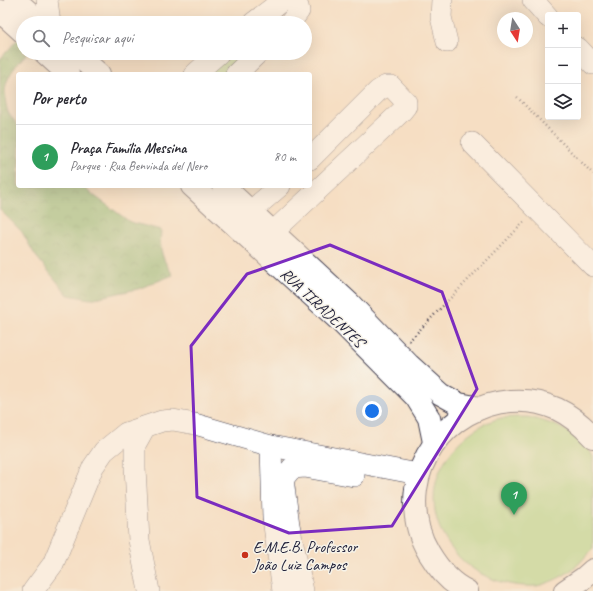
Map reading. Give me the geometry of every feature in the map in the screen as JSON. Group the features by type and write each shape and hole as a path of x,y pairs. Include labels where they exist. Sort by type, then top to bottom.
{"main road":[{"path":"13,3 31,16"},
{"path":"13,3 17,16"},
{"path":"53,60 66,72"},
{"path":"83,60 97,72"},
{"name":"RUA TIRADENTES","path":"194,188 341,322 416,397 429,418 434,442"},
{"name":"RUA TIRADENTES","path":"225,188 349,303 397,353 441,394 459,404 480,408"},
{"path":"462,590 437,567 420,538 414,506 418,481 425,457 434,442 454,422 480,408 505,401 532,402 557,409 589,428"},
{"path":"565,591 590,577"}],"street":[{"path":"47,0 49,16"},
{"path":"262,16 282,0"},
{"path":"290,0 298,6 300,11 296,16"},
{"path":"442,0 441,17 447,42"},
{"path":"532,0 545,13"},
{"path":"581,51 593,64"},
{"path":"197,72 211,60"},
{"path":"238,72 251,60"},
{"path":"273,232 402,111 406,106 406,102 391,86 386,86 378,92 312,158"},
{"path":"472,143 593,266"},
{"path":"251,211 278,188"},
{"path":"33,591 53,564 93,467 104,451 126,433 162,421 173,420 226,432 271,446 418,481"},
{"path":"145,427 135,445 135,468 139,540 149,591"},
{"path":"271,446 273,518 303,591"},
{"path":"283,591 285,548 283,478 292,468 305,467 418,481"}],"path":[{"path":"517,97 593,174"},
{"path":"397,353 536,209"}],"highlighted area":[{"path":"330,245 442,292 477,389 392,526 289,533 197,497 191,346 247,274"}],"green space":[{"path":"16,41 16,60 21,60 11,73 5,94 8,112 16,123 16,188 84,188 130,222 161,230 160,243 162,254 173,275 138,289 90,299 68,295 35,255 22,232 0,210 0,59"},
{"path":"221,60 244,60 231,72 208,72"},
{"path":"528,417 547,422 574,435 582,441 593,457 593,548 570,571 557,579 537,586 507,583 480,573 459,557 444,536 435,512 435,487 444,462 464,438 481,426 496,419"}],"place":[{"name":"Praça Família Messina","path":"514,515"},
{"name":"E.M.E.B. Professor João Luiz Campos","path":"245,555"}]}
